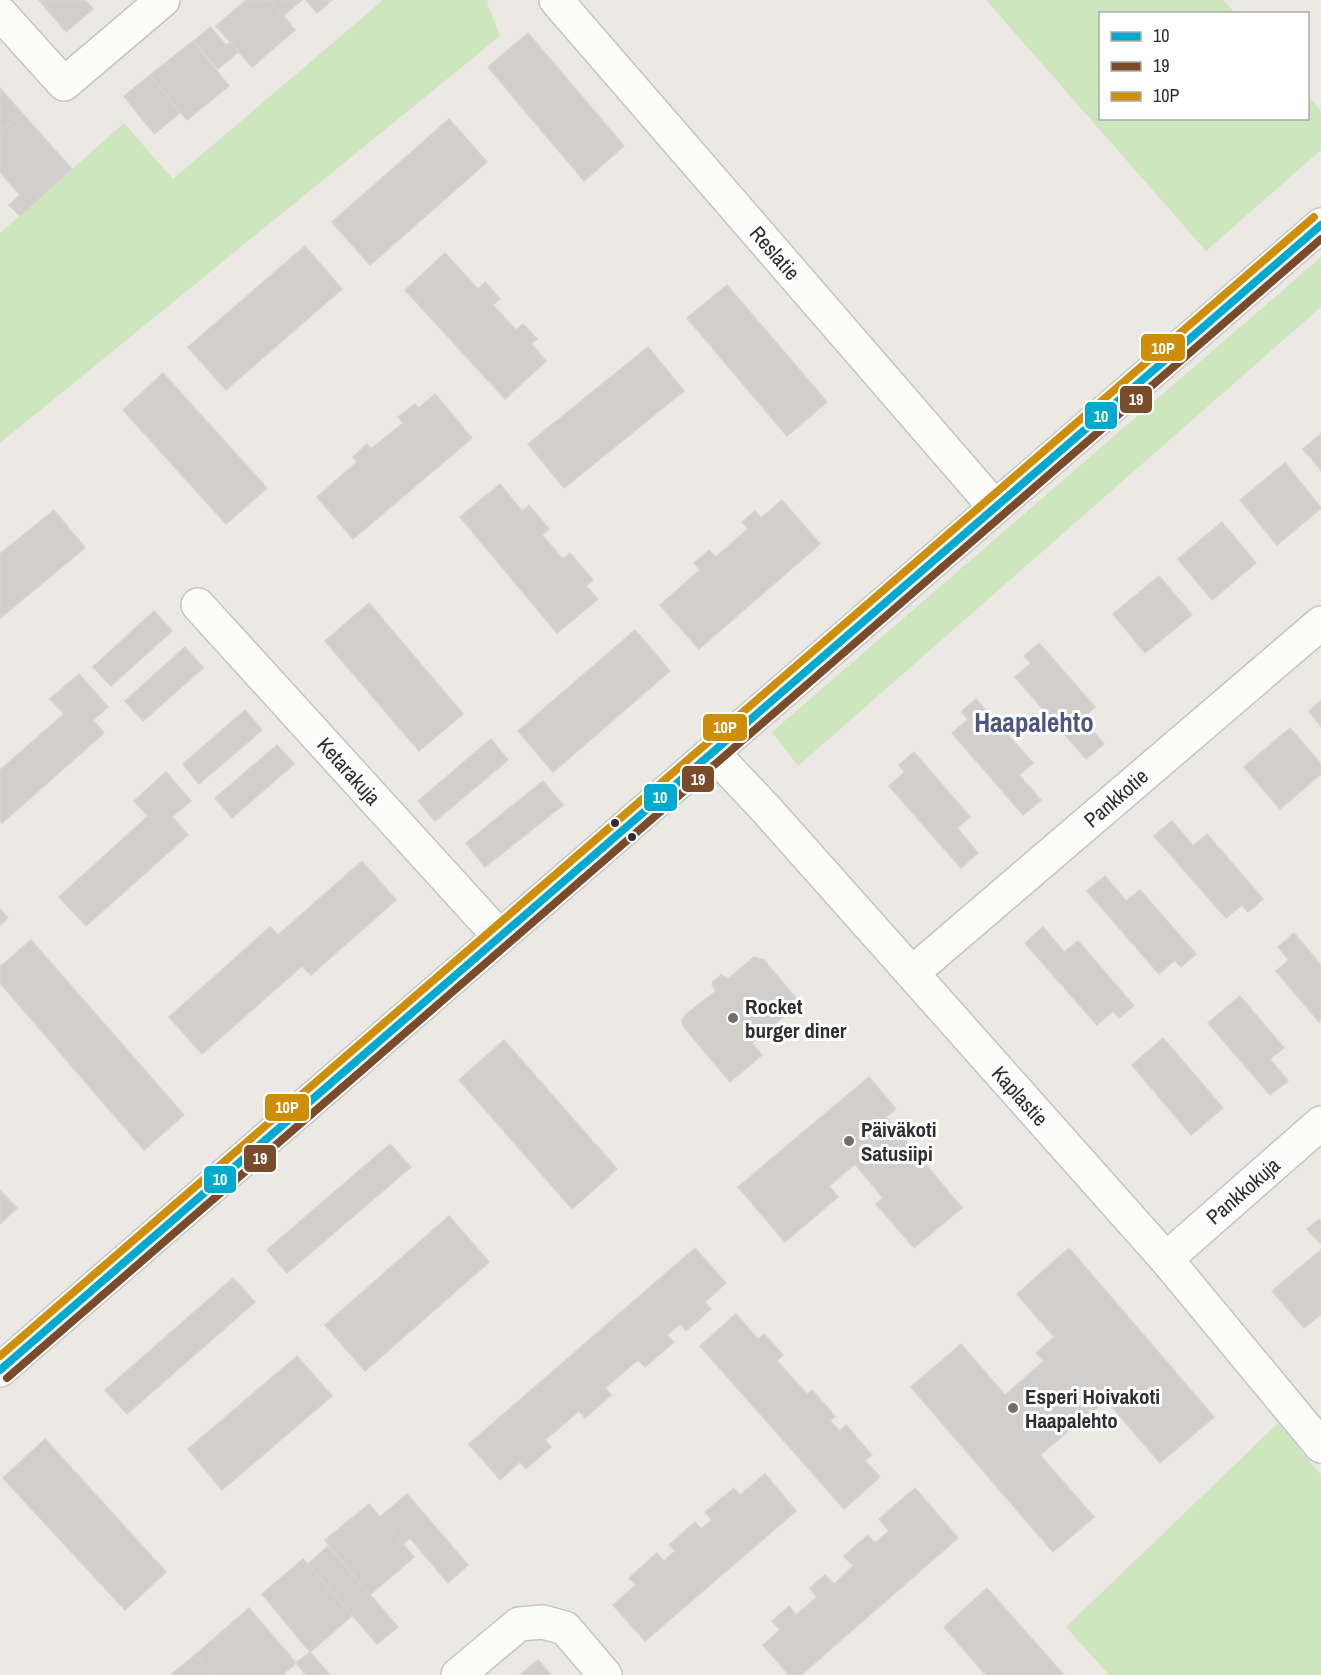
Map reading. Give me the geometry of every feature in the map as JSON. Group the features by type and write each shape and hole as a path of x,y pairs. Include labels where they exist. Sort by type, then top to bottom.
{"street":[{"path":"0,13 64,84 163,0"},
{"name":"Reslatie","path":"556,0 994,506"},
{"path":"1,1367 196,1201 994,506 1321,225"},
{"name":"Ketarakuja","path":"198,605 500,936"},
{"name":"Pankkotie","path":"912,973 1321,622"},
{"name":"Kaplastie","path":"713,753 1166,1259 1321,1446"},
{"name":"Pankkokuja","path":"1166,1259 1321,1124"},
{"path":"458,1675 519,1624 543,1622 566,1628 605,1675"}],"green space":[{"path":"383,0 488,0 487,3 500,36 0,443 0,233 124,123 173,179"},
{"path":"986,0 1223,0 1234,12 1099,12 1099,120 1309,120 1309,96 1321,111 1321,150 1206,251"},
{"path":"1321,257 1321,307 798,766 772,732"},
{"path":"1278,1423 1321,1475 1321,1675 1109,1675 1066,1627"}],"building":[{"path":"39,0 85,0 93,9 66,32"},
{"path":"246,0 270,0 295,30 252,67 216,26"},
{"path":"270,0 302,0 283,16"},
{"path":"306,0 332,0 317,13"},
{"path":"210,27 226,45 230,42 238,52 218,69 194,41"},
{"path":"528,33 624,146 584,181 488,67"},
{"path":"193,41 229,86 187,120 150,75"},
{"path":"150,75 180,113 154,134 124,96"},
{"path":"0,88 22,113 0,132"},
{"path":"22,113 72,169 20,216 9,205 20,195 0,172 0,132"},
{"path":"449,119 487,162 370,265 332,222"},
{"path":"305,246 342,289 226,390 188,347"},
{"path":"445,253 478,289 485,282 500,299 493,305 516,330 523,324 537,339 531,344 546,361 505,399 405,290"},
{"path":"727,285 827,402 787,436 687,318"},
{"path":"648,347 684,391 564,488 528,444"},
{"path":"163,373 267,488 226,524 123,410"},
{"path":"435,394 472,438 353,539 317,497 357,462 353,457 367,444 371,449 403,423 398,417 415,404 419,408"},
{"path":"1321,434 1321,470 1303,449"},
{"path":"1285,463 1321,508 1277,545 1240,500"},
{"path":"500,484 522,511 529,505 549,529 542,535 563,559 570,553 593,580 586,586 598,599 557,633 460,517"},
{"path":"782,500 820,544 699,649 660,605 700,570 694,563 709,550 716,557 748,529 742,522 755,511 761,518"},
{"path":"54,510 85,548 0,618 0,554"},
{"path":"1222,522 1256,563 1212,600 1178,559"},
{"path":"1159,576 1192,615 1145,653 1113,614"},
{"path":"369,603 463,714 419,751 325,641"},
{"path":"154,611 172,631 111,686 93,667"},
{"path":"635,630 670,671 553,772 518,731"},
{"path":"1039,643 1095,707 1082,719 1104,744 1086,759 1015,677 1031,663 1024,656"},
{"path":"185,647 203,668 143,721 125,701"},
{"path":"79,674 108,707 93,720 104,733 2,823 0,821 0,770 64,714 50,699"},
{"path":"976,699 1033,763 1019,775 1041,800 1023,815 952,733 968,719 961,712"},
{"path":"1321,701 1321,726 1309,711"},
{"path":"245,710 262,730 199,784 183,764"},
{"path":"1290,728 1321,764 1321,774 1280,809 1244,767"},
{"path":"491,739 508,760 435,821 418,801"},
{"path":"277,745 294,764 232,818 215,798"},
{"path":"914,752 970,817 957,828 978,853 961,868 889,786 905,772 899,765"},
{"path":"166,772 191,801 172,817 188,835 86,926 59,897 148,816 134,801"},
{"path":"543,781 563,805 485,867 466,843"},
{"path":"1172,821 1193,846 1207,834 1263,899 1248,912 1242,905 1226,918 1154,836"},
{"path":"362,861 396,900 311,975 302,966 202,1054 169,1017 270,927 278,935"},
{"path":"1105,876 1126,901 1140,890 1196,954 1181,967 1175,960 1159,974 1087,891"},
{"path":"0,909 8,918 0,925"},
{"path":"1043,927 1064,952 1078,941 1134,1006 1119,1018 1113,1011 1097,1025 1025,943"},
{"path":"1294,933 1321,965 1321,1021 1319,1022 1276,971 1289,960 1278,947"},
{"path":"31,940 184,1115 144,1150 0,983 0,967"},
{"name":"Rocket burger diner","path":"754,957 764,960 800,1003 752,1043 762,1055 730,1082 683,1026 682,1020 685,1015 716,991 712,985 721,975 728,979"},
{"path":"1240,996 1284,1048 1270,1059 1288,1081 1270,1095 1208,1023"},
{"path":"1163,1038 1223,1108 1191,1135 1132,1065"},
{"path":"504,1040 617,1169 572,1209 459,1080"},
{"name":"Päiväkoti Satusiipi","path":"869,1077 896,1109 886,1117 962,1208 914,1248 876,1204 883,1198 855,1164 829,1186 838,1197 785,1242 738,1187"},
{"path":"390,1144 411,1167 287,1273 267,1250"},
{"path":"0,1190 17,1208 0,1224"},
{"path":"449,1216 489,1262 365,1371 325,1325"},
{"path":"1319,1219 1321,1221 1321,1244 1307,1229"},
{"path":"695,1248 726,1283 705,1302 711,1309 686,1331 680,1324 667,1335 674,1342 645,1367 638,1360 605,1388 611,1395 585,1418 579,1411 545,1440 551,1447 526,1469 520,1462 500,1480 469,1444"},
{"name":"Esperi Hoivakoti Haapalehto","path":"1069,1248 1214,1417 1160,1463 1106,1400 1040,1455 1094,1517 1053,1552 911,1387 961,1344 1005,1395 1044,1361 1036,1353 1054,1337 1017,1294"},
{"path":"1321,1250 1321,1314 1304,1328 1272,1291"},
{"path":"233,1278 255,1302 127,1414 105,1390"},
{"path":"736,1314 758,1339 764,1334 783,1355 777,1361 807,1394 812,1390 835,1416 830,1421 840,1431 846,1425 872,1455 865,1460 880,1477 844,1509 700,1346"},
{"path":"297,1356 332,1396 222,1490 188,1449"},
{"path":"45,1439 166,1572 125,1610 3,1478"},
{"path":"765,1474 796,1511 645,1641 613,1605 636,1585 629,1578 657,1553 664,1561 675,1551 669,1545 695,1522 701,1529 712,1520 705,1512 734,1488 740,1495"},
{"path":"915,1488 958,1538 801,1675 789,1675 763,1645 780,1630 772,1621 789,1606 796,1615 817,1597 810,1588 825,1575 834,1584 853,1566 844,1556 868,1535 875,1543 889,1531 879,1519"},
{"path":"407,1494 468,1565 448,1583 410,1538 403,1544 380,1517"},
{"path":"369,1504 414,1557 370,1595 325,1540"},
{"path":"328,1546 398,1627 377,1644 308,1564"},
{"path":"303,1559 352,1616 310,1652 262,1594"},
{"path":"987,1588 1064,1675 986,1675 944,1627"},
{"path":"249,1608 296,1663 282,1675 212,1675 195,1655"},
{"path":"310,1652 330,1675 306,1675 296,1663"},
{"path":"195,1655 212,1675 171,1675"},
{"path":"538,1660 551,1675 520,1675"}],"transit line":[{"name":"10P","path":"0,1356 1314,217"},
{"name":"10","path":"0,1370 1321,225"},
{"name":"19","path":"7,1378 1321,239"}],"place":[{"name":"Rocket burger diner","path":"733,1018"},
{"name":"Päiväkoti Satusiipi","path":"849,1141"},
{"name":"Esperi Hoivakoti Haapalehto","path":"1013,1408"}],"district":[{"name":"Haapalehto","path":"1034,722"}]}
